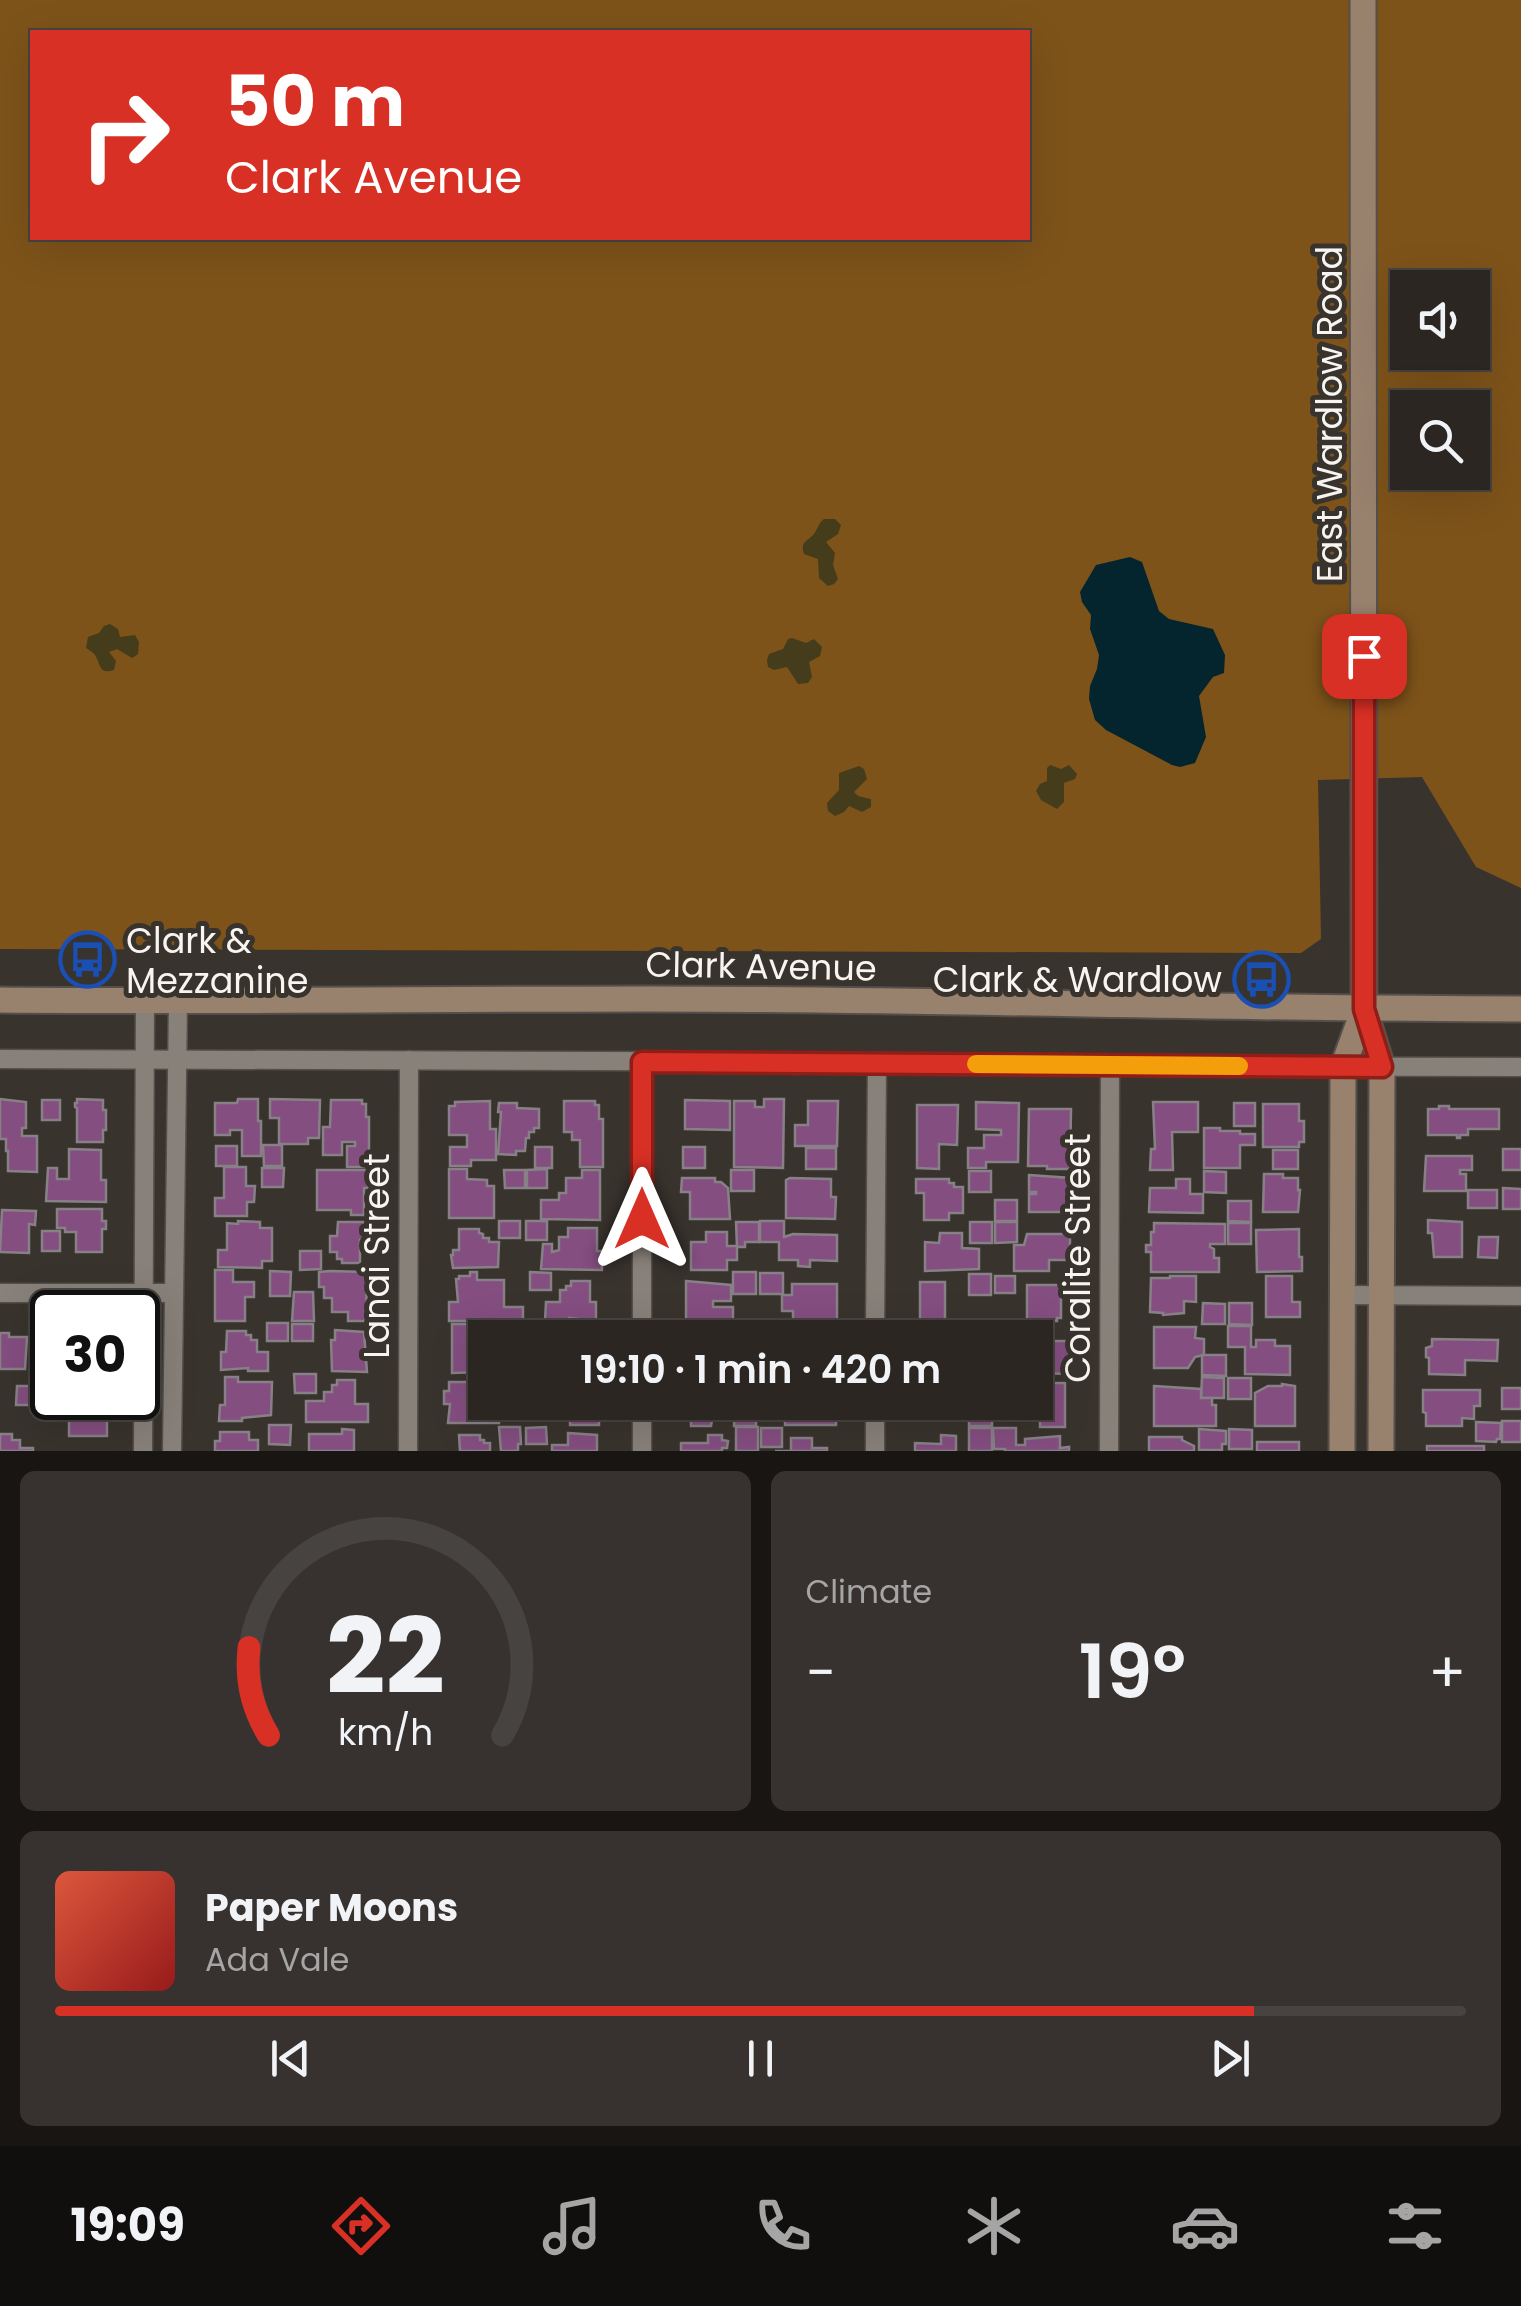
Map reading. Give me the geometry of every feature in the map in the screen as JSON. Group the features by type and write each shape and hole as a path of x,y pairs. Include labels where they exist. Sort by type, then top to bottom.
{"main road":[{"name":"East Wardlow Road","path":"1363,0 1364,1009 1382,1067 1381,1451"},
{"name":"Clark Avenue","path":"0,1000 652,999 1521,1009"},
{"name":"East Wardlow Road","path":"1342,1451 1343,1067 1364,1009"}],"street":[{"path":"144,1290 146,1001"},
{"path":"172,1451 178,1001"},
{"path":"0,1060 1521,1067"},
{"name":"Lanai Street","path":"408,1451 409,1060"},
{"path":"642,1062 642,1320"},
{"path":"875,1320 877,1062"},
{"name":"Coralite Street","path":"1109,1451 1110,1066"},
{"path":"0,1293 30,1293"},
{"path":"160,1293 174,1293"},
{"path":"1343,1295 1521,1296"},
{"path":"143,1420 143,1451"},
{"path":"642,1420 642,1451"},
{"path":"874,1451 875,1420"}],"shaded area":[{"path":"0,0 1521,0 1521,888 1476,867 1422,777 1318,780 1321,939 1301,953 0,949"}],"sand":[{"path":"824,519 835,519 841,525 838,534 826,542 835,553 833,565 838,579 828,586 819,578 818,559 803,550"},
{"path":"110,624 118,629 120,637 135,635 138,654 132,658 117,649 109,652 116,661 114,670 106,671 86,648 88,637"},
{"path":"792,638 806,643 814,639 822,647 820,656 809,662 812,677 808,683 798,684 787,667 768,667 769,654 783,649"},
{"path":"1050,765 1061,769 1069,765 1077,774 1064,783 1064,802 1057,809 1041,800 1036,791 1047,781"},
{"path":"859,766 867,779 854,792 871,799 871,807 862,812 849,806 835,816 828,811 827,803 839,790 839,773"}],"water":[{"path":"1130,557 1142,562 1159,611 1169,619 1213,629 1225,655 1224,673 1213,677 1199,696 1206,737 1195,763 1172,765 1106,730 1095,720 1089,699 1099,655 1090,629 1091,615 1080,592 1096,565"}],"building":[{"path":"0,1099 26,1102 26,1128 22,1128 22,1136 37,1136 37,1172 8,1171 6,1139 0,1139"},
{"path":"77,1099 103,1100 103,1142 77,1142"},
{"path":"238,1099 258,1099 261,1156 242,1156 242,1130 215,1135 215,1103 237,1103"},
{"path":"270,1099 320,1100 319,1138 308,1138 308,1144 279,1144 279,1118 270,1118"},
{"path":"764,1099 784,1099 783,1168 734,1167 734,1101 755,1101 755,1107 764,1107"},
{"path":"42,1100 60,1100 60,1120 42,1120"},
{"path":"331,1100 362,1100 366,1104 369,1167 347,1167 347,1146 355,1146 355,1142 342,1142 342,1155 323,1155 323,1127 330,1127"},
{"path":"685,1100 730,1101 730,1130 685,1129"},
{"path":"490,1101 490,1129 496,1129 496,1160 471,1160 471,1166 450,1166 450,1147 467,1147 467,1135 449,1135 449,1106 455,1106 455,1102"},
{"path":"564,1101 595,1101 599,1105 599,1119 603,1119 603,1167 580,1167 580,1140 572,1140 572,1132 564,1132"},
{"path":"808,1101 838,1101 837,1146 795,1146 795,1125 808,1125"},
{"path":"976,1102 1019,1103 1018,1162 986,1162 986,1168 968,1168 968,1148 984,1148 984,1135 1001,1135 1001,1130 976,1129"},
{"path":"1153,1102 1198,1102 1198,1132 1172,1132 1173,1170 1150,1170 1151,1149 1155,1149"},
{"path":"499,1103 539,1109 539,1128 529,1132 525,1151 516,1151 516,1155 498,1154"},
{"path":"1234,1103 1255,1103 1255,1126 1234,1126"},
{"path":"1263,1104 1299,1104 1304,1142 1299,1142 1299,1147 1263,1147"},
{"path":"917,1105 958,1105 957,1145 939,1144 939,1169 917,1168"},
{"path":"1029,1109 1071,1109 1070,1169 1028,1166"},
{"path":"1428,1109 1499,1109 1499,1129 1468,1129 1468,1135 1460,1138 1428,1135"},
{"path":"1204,1128 1255,1134 1255,1145 1240,1145 1240,1168 1204,1168"},
{"path":"263,1145 282,1145 282,1166 264,1166"},
{"path":"216,1146 237,1146 237,1166 216,1166"},
{"path":"535,1147 552,1147 552,1168 535,1168"},
{"path":"683,1147 705,1147 705,1168 683,1168"},
{"path":"806,1148 836,1148 836,1169 806,1169"},
{"path":"69,1149 101,1150 106,1202 46,1201 48,1168 57,1168 57,1179 69,1179"},
{"path":"1503,1149 1521,1149 1521,1170 1503,1170"},
{"path":"1273,1150 1298,1150 1298,1169 1273,1169"},
{"path":"1426,1156 1472,1156 1472,1170 1460,1170 1460,1174 1466,1174 1466,1191 1424,1191"},
{"path":"224,1167 246,1167 246,1186 255,1186 254,1202 247,1202 247,1216 215,1216 215,1198 224,1198"},
{"path":"262,1168 284,1168 283,1187 262,1187"},
{"path":"449,1169 467,1169 467,1179 487,1180 487,1186 494,1186 494,1218 449,1218"},
{"path":"547,1169 547,1188 527,1188 527,1170"},
{"path":"317,1170 368,1170 364,1215 351,1215 351,1210 317,1210"},
{"path":"504,1170 525,1170 525,1188 505,1188"},
{"path":"582,1170 600,1170 600,1220 541,1219 541,1200 559,1200 559,1193 566,1193 566,1178 582,1178"},
{"path":"731,1170 754,1170 754,1191 731,1191"},
{"path":"969,1171 991,1171 991,1192 969,1192"},
{"path":"1204,1171 1226,1172 1226,1193 1204,1192"},
{"path":"1264,1174 1298,1178 1298,1212 1263,1212"},
{"path":"1029,1175 1071,1178 1071,1212 1029,1212 1029,1194 1036,1192 1029,1192"},
{"path":"682,1178 715,1178 715,1182 721,1182 728,1188 730,1219 690,1219 690,1192 681,1192"},
{"path":"831,1179 831,1197 836,1197 835,1219 786,1218 786,1180"},
{"path":"916,1179 949,1179 954,1187 963,1187 963,1213 949,1213 949,1220 924,1220 924,1193 916,1193"},
{"path":"1176,1179 1190,1179 1190,1194 1203,1194 1203,1213 1149,1212 1150,1188 1176,1188"},
{"path":"1503,1188 1521,1189 1521,1209 1503,1209"},
{"path":"1468,1190 1497,1190 1497,1208 1468,1208"},
{"path":"995,1200 1017,1200 1017,1221 995,1221"},
{"path":"1228,1201 1251,1201 1251,1222 1228,1221"},
{"path":"57,1209 102,1209 106,1229 102,1229 102,1252 76,1252 76,1232 57,1228"},
{"path":"2,1210 36,1211 35,1225 29,1224 29,1253 0,1252"},
{"path":"1428,1220 1462,1222 1462,1257 1434,1257"},
{"path":"499,1221 520,1221 520,1238 499,1238"},
{"path":"526,1221 547,1221 547,1240 526,1240"},
{"path":"760,1221 784,1221 784,1237 837,1235 837,1261 810,1260 810,1267 798,1266 798,1260 779,1260 779,1242 760,1242"},
{"path":"260,1222 260,1228 272,1228 272,1261 262,1261 262,1268 218,1267 218,1250 227,1250 227,1223"},
{"path":"338,1222 369,1222 369,1240 360,1240 360,1263 342,1263 337,1252 330,1252 330,1236 337,1236"},
{"path":"736,1222 759,1222 759,1242 745,1242 745,1247 737,1247"},
{"path":"970,1222 992,1222 992,1243 970,1243"},
{"path":"995,1222 1017,1222 1017,1242 995,1243"},
{"path":"1154,1223 1225,1224 1225,1244 1210,1244 1214,1258 1219,1258 1219,1272 1151,1272 1151,1252 1146,1252 1146,1245 1151,1245"},
{"path":"1228,1223 1251,1223 1251,1244 1228,1244"},
{"path":"568,1228 597,1228 602,1270 541,1269 543,1244 552,1244 552,1252 559,1250 559,1237 568,1237"},
{"path":"459,1229 479,1229 489,1242 499,1242 498,1267 453,1268 451,1255 453,1250 459,1250"},
{"path":"1299,1229 1302,1271 1257,1272 1256,1230"},
{"path":"42,1231 60,1231 60,1251 42,1251"},
{"path":"706,1232 727,1232 727,1246 737,1246 737,1260 727,1260 727,1270 691,1270 691,1242 706,1242"},
{"path":"940,1233 962,1233 962,1248 979,1249 979,1269 925,1271 925,1242 939,1243"},
{"path":"1027,1234 1070,1234 1070,1260 1049,1260 1049,1271 1014,1271 1014,1245 1024,1245"},
{"path":"1479,1237 1498,1237 1497,1258 1478,1257"},
{"path":"300,1251 321,1251 321,1269 300,1270"},
{"path":"215,1270 233,1270 233,1282 254,1282 254,1297 245,1297 245,1321 215,1321"},
{"path":"270,1271 291,1272 290,1296 270,1296"},
{"path":"319,1272 367,1272 366,1321 348,1321 348,1312 332,1312 332,1298 324,1298 324,1287 319,1287"},
{"path":"470,1272 477,1272 477,1280 504,1280 504,1307 523,1307 523,1320 449,1321 449,1302 458,1302 456,1279 470,1276"},
{"path":"530,1272 551,1273 551,1290 530,1290"},
{"path":"733,1272 756,1272 756,1294 733,1294"},
{"path":"760,1273 783,1273 783,1294 760,1294"},
{"path":"969,1274 991,1274 991,1295 969,1295"},
{"path":"995,1276 1015,1276 1015,1293 995,1293"},
{"path":"1196,1276 1196,1302 1184,1301 1184,1313 1150,1312 1151,1278"},
{"path":"1266,1276 1292,1276 1292,1302 1300,1302 1300,1317 1266,1317"},
{"path":"571,1281 590,1281 590,1302 596,1302 596,1320 545,1320 546,1302 560,1302 560,1290 571,1286"},
{"path":"686,1281 731,1285 731,1301 713,1301 713,1307 733,1307 733,1320 686,1320"},
{"path":"920,1282 945,1282 945,1320 920,1320"},
{"path":"792,1284 837,1284 837,1320 793,1320 793,1311 782,1311 782,1295 792,1295"},
{"path":"1027,1285 1061,1285 1061,1318 1027,1320"},
{"path":"294,1292 313,1292 314,1321 292,1321"},
{"path":"1203,1303 1225,1304 1225,1324 1202,1324"},
{"path":"1229,1303 1252,1303 1252,1325 1229,1324"},
{"path":"267,1323 288,1323 288,1341 267,1341"},
{"path":"292,1324 313,1324 313,1341 292,1341"},
{"path":"452,1324 468,1324 468,1373 452,1373"},
{"path":"1228,1326 1251,1326 1251,1347 1256,1347 1256,1340 1275,1340 1275,1346 1290,1346 1290,1375 1245,1374 1245,1347 1228,1347"},
{"path":"1154,1327 1196,1327 1195,1338 1204,1339 1204,1355 1195,1357 1188,1368 1154,1368"},
{"path":"335,1330 364,1332 367,1372 332,1371 331,1340 335,1340"},
{"path":"227,1331 246,1331 251,1340 257,1340 257,1352 268,1352 268,1371 221,1370"},
{"path":"0,1333 27,1337 25,1369 0,1369"},
{"path":"1432,1339 1498,1340 1497,1361 1465,1360 1465,1375 1429,1374 1426,1348 1432,1346"},
{"path":"1053,1341 1071,1341 1070,1374 1053,1374"},
{"path":"1202,1355 1226,1355 1226,1376 1202,1375"},
{"path":"294,1374 316,1374 316,1393 295,1393"},
{"path":"225,1377 238,1377 238,1382 272,1382 271,1415 219,1421 220,1405 225,1405"},
{"path":"1202,1377 1224,1378 1224,1398 1201,1398"},
{"path":"1228,1378 1251,1378 1251,1399 1228,1399"},
{"path":"337,1380 355,1380 355,1404 368,1404 368,1422 306,1422 306,1401 324,1401 324,1392 332,1392"},
{"path":"449,1382 468,1382 468,1420 499,1423 448,1423 450,1404 444,1404 444,1391 449,1391"},
{"path":"1053,1383 1065,1383 1065,1427 1040,1427 1040,1420 1053,1420"},
{"path":"1282,1384 1295,1386 1295,1426 1255,1426 1255,1393"},
{"path":"17,1386 30,1386 30,1405 16,1405"},
{"path":"1154,1386 1201,1389 1201,1398 1212,1398 1212,1405 1216,1405 1216,1426 1154,1426"},
{"path":"1502,1388 1521,1388 1521,1409 1502,1409"},
{"path":"1423,1390 1480,1390 1480,1406 1474,1406 1474,1419 1462,1418 1462,1426 1426,1426"},
{"path":"69,1420 107,1420 107,1436 69,1436"},
{"path":"570,1420 599,1420 599,1425 570,1425"},
{"path":"691,1420 712,1420 711,1426 691,1426"},
{"path":"734,1420 756,1420 756,1426 734,1426"},
{"path":"785,1420 836,1420 836,1425 785,1425"},
{"path":"969,1420 992,1420 992,1426 969,1426"},
{"path":"1502,1421 1521,1421 1521,1442 1502,1442"},
{"path":"1476,1422 1501,1423 1500,1439 1476,1441"},
{"path":"269,1425 291,1425 290,1445 269,1444"},
{"path":"499,1427 520,1427 518,1451 501,1451"},
{"path":"546,1427 547,1444 526,1444 526,1428"},
{"path":"736,1427 758,1427 758,1451 736,1451"},
{"path":"761,1428 782,1428 782,1447 761,1447"},
{"path":"969,1428 992,1428 992,1451 969,1451"},
{"path":"993,1428 1016,1428 1016,1445 1025,1445 1025,1439 1060,1436 1060,1448 1069,1447 1069,1451 994,1449"},
{"path":"342,1429 354,1430 354,1451 309,1451 309,1434 342,1434"},
{"path":"1199,1429 1226,1431 1222,1450 1199,1450"},
{"path":"1229,1429 1252,1430 1252,1449 1229,1449"},
{"path":"220,1432 249,1432 249,1440 258,1440 258,1451 215,1451"},
{"path":"568,1433 597,1435 597,1451 552,1451 552,1445 568,1445"},
{"path":"0,1434 12,1434 12,1440 20,1440 20,1448 33,1451 0,1451"},
{"path":"459,1435 480,1435 480,1440 490,1443 490,1451 460,1451"},
{"path":"708,1435 722,1435 722,1440 728,1441 727,1448 681,1451 681,1443 708,1443"},
{"path":"941,1435 956,1436 956,1451 915,1451 915,1443 941,1444"},
{"path":"1149,1437 1182,1437 1194,1446 1194,1451 1149,1451"},
{"path":"791,1438 812,1438 812,1448 827,1448 827,1451 791,1451"},
{"path":"1257,1442 1299,1442 1299,1451 1257,1451"},
{"path":"1427,1446 1484,1446 1484,1451 1427,1451"}],"slow traffic":[{"path":"976,1064 1239,1066"}],"place":[{"name":"Clark & Mezzanine","path":"87,960"},
{"name":"Clark & Wardlow","path":"1261,979"}],"route":[{"path":"642,1219 642,1062 1382,1067 1364,1009 1364,656"}]}
